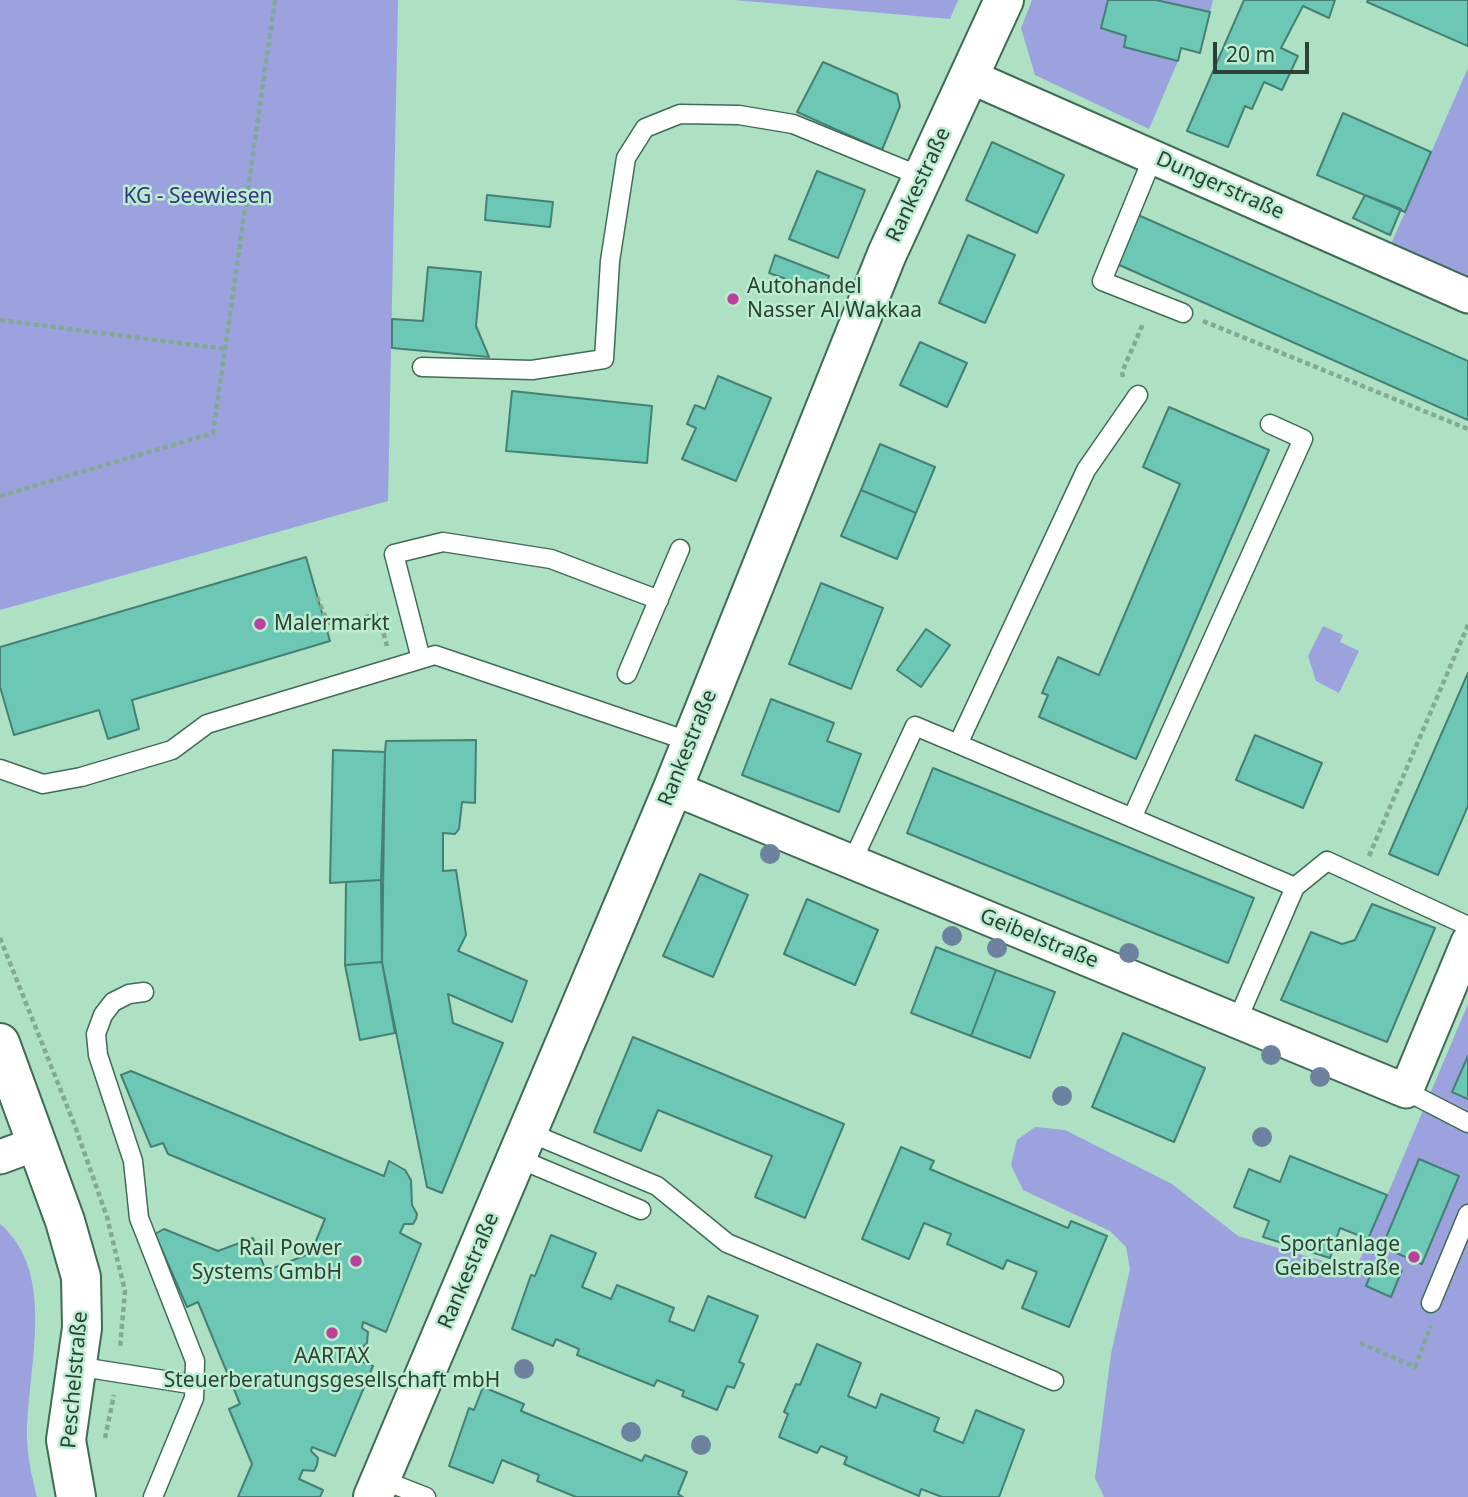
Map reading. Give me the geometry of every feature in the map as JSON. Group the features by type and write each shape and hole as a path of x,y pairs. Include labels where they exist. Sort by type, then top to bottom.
{"street":[{"name":"Rankestraße","path":"377,1488 673,788 920,176 971,77 1004,0"},
{"name":"Dungerstraße","path":"971,77 1468,296"},
{"name":"Geibelstraße","path":"673,788 1406,1091"},
{"path":"1406,1091 1468,942"},
{"name":"Peschelstraße","path":"0,1043 38,1143 81,1277 82,1328 66,1440 76,1497"},
{"path":"0,1157 38,1143"}],"lane":[{"path":"422,367 532,370 604,359 610,261 626,158 645,128 680,114 739,115 793,124 920,176"},
{"path":"1153,157 1102,281 1183,313"},
{"path":"958,744 1086,470 1133,402"},
{"path":"1132,818 1303,439 1270,424"},
{"path":"421,659 394,554 443,542 551,559 659,600"},
{"path":"627,674 680,549"},
{"path":"0,769 43,784 81,777 172,750 207,724 435,655 691,742"},
{"path":"852,862 915,726 1294,887"},
{"path":"1237,1021 1294,887 1326,861 1468,926"},
{"path":"144,992 129,994 113,1002 103,1015 96,1034 98,1055 133,1161 139,1218 188,1337 195,1361 194,1398 153,1497"},
{"path":"1406,1091 1468,1123"},
{"path":"522,1145 641,1210"},
{"path":"522,1145 657,1186 727,1243 1054,1381"},
{"path":"1431,1303 1468,1214"},
{"path":"75,1366 196,1385"},
{"path":"377,1488 426,1497"}],"path":[{"path":"0,496 213,433 275,0"},
{"path":"1133,402 1122,372 1153,301"},
{"path":"1183,313 1468,429"},
{"path":"0,320 226,349"},
{"path":"317,597 328,626 379,614 393,667"},
{"path":"1360,876 1468,625"},
{"path":"1360,1343 1415,1367 1438,1307 1431,1303"}],"green space":[{"name":"KG - Seewiesen","path":"0,0 398,0 388,501 0,610"},
{"path":"734,0 958,0 950,19"},
{"path":"1032,0 1108,0 1101,28 1126,36 1125,47 1178,61 1149,129 1035,75 1021,28"},
{"path":"1156,0 1213,0 1210,12"},
{"path":"1468,68 1468,276 1391,244"},
{"path":"1323,626 1343,635 1340,642 1359,651 1339,693 1316,681 1308,656"},
{"path":"1468,1004 1468,1497 1104,1497 1095,1478 1111,1354 1130,1269 1126,1247 1110,1231 1023,1190 1011,1165 1017,1140 1035,1127 1065,1130 1172,1184 1238,1236 1330,1263 1353,1276"},
{"path":"0,1224 18,1245 29,1269 34,1297 34,1355 27,1439 37,1497 0,1497"}],"building":[{"path":"1108,0 1156,0 1210,12 1200,53 1181,48 1178,61 1124,47 1126,36 1101,28"},
{"path":"1244,0 1335,0 1329,18 1303,6 1281,48 1298,56 1282,90 1264,82 1252,109 1245,106 1228,147 1187,131"},
{"path":"1468,0 1468,46 1367,2"},
{"path":"823,62 897,94 900,106 882,150 797,112"},
{"path":"1343,113 1431,152 1405,212 1317,175"},
{"path":"992,142 1064,175 1037,233 966,200"},
{"path":"817,171 865,190 838,258 789,239"},
{"path":"487,195 553,202 550,227 485,220"},
{"path":"1365,195 1401,209 1390,235 1353,218"},
{"path":"1138,215 1468,361 1468,420 1117,264"},
{"path":"968,235 1015,255 985,323 939,303"},
{"path":"775,255 829,276 823,292 769,273"},
{"path":"428,267 481,272 476,326 489,357 392,348 392,319 423,321"},
{"path":"920,342 967,363 947,407 900,385"},
{"path":"718,376 771,398 736,481 682,459 696,428 687,424 695,405 705,409"},
{"path":"512,391 652,406 647,463 506,451"},
{"path":"1169,407 1269,450 1136,759 1039,717 1048,695 1042,693 1058,657 1099,675 1180,484 1143,467"},
{"path":"880,444 935,467 916,513 861,490"},
{"path":"861,490 916,513 897,559 841,536"},
{"path":"306,557 330,641 132,700 139,729 108,739 99,710 14,735 0,687 0,647"},
{"path":"821,583 883,608 851,689 789,664"},
{"path":"926,629 950,645 921,687 897,670"},
{"path":"1468,673 1468,806 1438,875 1389,854"},
{"path":"771,699 834,723 827,741 861,754 839,812 742,775"},
{"path":"1255,735 1322,763 1303,808 1236,780"},
{"path":"476,740 475,803 462,802 459,829 455,834 443,833 443,871 456,870 466,935 458,951 527,981 512,1022 448,994 453,1023 503,1043 442,1193 427,1187 382,962 385,752 386,741"},
{"path":"333,750 385,752 381,880 330,883"},
{"path":"933,768 1254,898 1228,963 907,833"},
{"path":"700,874 748,895 713,977 663,956"},
{"path":"381,880 382,962 345,965 346,882"},
{"path":"807,899 878,930 855,985 784,954"},
{"path":"1372,904 1435,928 1387,1042 1281,1000 1311,932 1342,944 1355,940"},
{"path":"936,947 996,970 971,1036 911,1013"},
{"path":"382,962 395,1033 360,1040 345,965"},
{"path":"996,970 1055,992 1030,1058 971,1036"},
{"path":"1123,1033 1205,1068 1174,1142 1092,1107"},
{"path":"633,1037 844,1124 805,1218 755,1197 772,1156 658,1110 641,1151 594,1132"},
{"path":"1468,1056 1468,1099 1452,1092"},
{"path":"131,1071 384,1176 389,1161 405,1170 411,1180 412,1205 417,1214 416,1219 413,1224 404,1224 400,1233 421,1244 386,1332 363,1322 362,1328 368,1332 367,1343 360,1350 353,1347 348,1356 373,1366 335,1456 312,1447 311,1451 318,1458 317,1465 314,1471 303,1470 299,1479 323,1490 320,1497 238,1497 252,1464 229,1409 240,1404 198,1302 187,1307 155,1234 164,1229 218,1251 253,1238 266,1271 311,1253 325,1219 168,1154 163,1143 151,1147 121,1075"},
{"path":"901,1147 934,1161 930,1169 1068,1228 1071,1221 1107,1236 1069,1327 1022,1308 1037,1272 1007,1260 1003,1269 947,1244 951,1234 924,1223 909,1259 862,1239"},
{"path":"1290,1156 1387,1195 1368,1239 1340,1228 1330,1258 1263,1237 1269,1221 1234,1207 1249,1169 1280,1182"},
{"path":"1419,1159 1459,1176 1422,1264 1382,1247"},
{"path":"551,1235 596,1253 582,1287 611,1299 617,1285 674,1308 669,1321 694,1331 708,1296 758,1316 739,1362 744,1364 734,1388 727,1386 717,1410 682,1396 684,1391 657,1380 654,1386 577,1355 579,1349 556,1339 553,1346 512,1329 531,1275 535,1276"},
{"path":"1377,1259 1402,1270 1391,1297 1366,1286"},
{"path":"817,1344 861,1363 848,1396 876,1408 881,1394 939,1418 934,1431 963,1443 976,1410 1024,1430 999,1497 942,1497 921,1489 919,1496 844,1464 847,1457 821,1446 817,1453 779,1437 788,1414 784,1412 796,1384 800,1385"},
{"path":"483,1387 524,1404 521,1411 642,1461 645,1455 687,1472 678,1494 683,1497 576,1497 537,1481 539,1475 502,1460 493,1483 449,1466 469,1408 474,1410"}],"place":[{"name":"Autohandel Nasser Al Wakkaa","path":"733,299"},
{"name":"Malermarkt","path":"260,624"},
{"name":"Sportanlage Geibelstraße","path":"1414,1257"},
{"name":"Rail Power Systems GmbH","path":"356,1261"},
{"name":"AARTAX Steuerberatungsgesellschaft mbH","path":"332,1333"}]}
